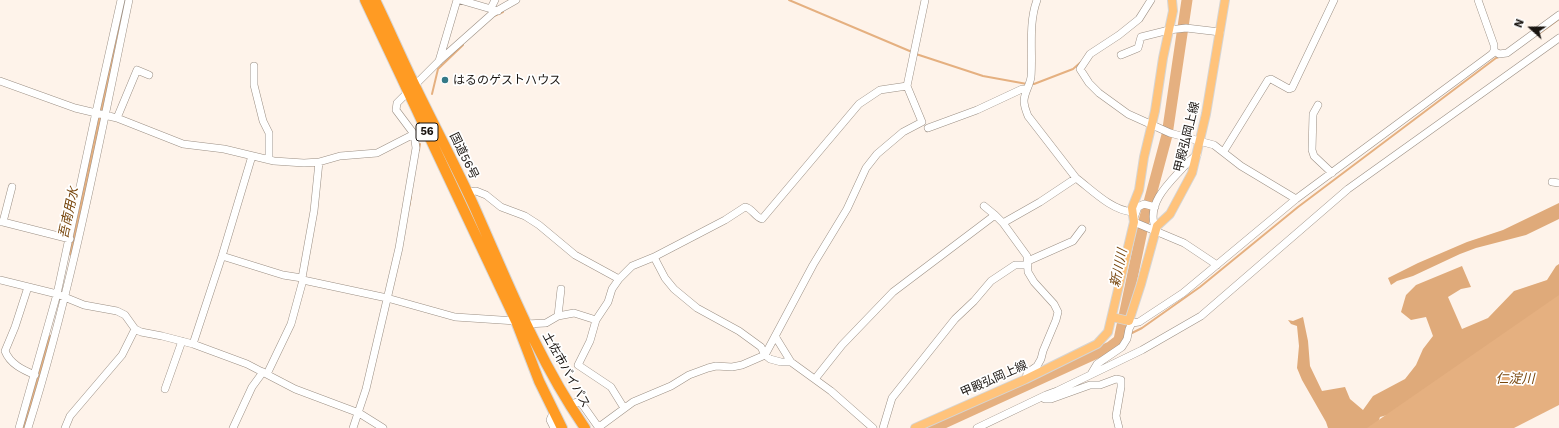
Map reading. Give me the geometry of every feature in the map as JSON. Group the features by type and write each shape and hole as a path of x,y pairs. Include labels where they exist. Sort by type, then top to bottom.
{"highway":[{"name":"国道56号","path":"365,0 467,192 526,324"},
{"name":"国道56号","path":"375,0 412,89 516,321"},
{"name":"土佐市バイパス","path":"516,321 539,381 553,413 562,428"},
{"name":"土佐市バイパス","path":"526,324 569,406 585,428"}],"main road":[{"name":"甲殿弘岡上線","path":"915,428 1097,344 1108,332 1137,221 1139,190 1173,11 1172,0"},
{"name":"甲殿弘岡上線","path":"1156,228 1170,214 1192,173 1200,140 1225,0"},
{"path":"1112,317 1130,322 1156,228"}],"street":[{"path":"28,428 42,384 101,113 121,0"},
{"path":"19,428 61,296 70,240 129,0"},
{"path":"439,61 459,0 495,9"},
{"path":"495,9 496,0"},
{"path":"353,428 399,248 416,148 414,134 396,110 397,103 439,61 495,9 516,0"},
{"path":"569,406 577,402 582,404 599,428 632,402 670,386 689,375 708,368 742,365 765,355 813,264 847,209 866,168 877,154 887,145 903,132 922,122 907,86 925,0"},
{"path":"1037,0 1033,22 1030,79 1024,100 1024,108 1028,116 1076,178 1112,205 1137,221 1156,228 1184,243 1217,265"},
{"path":"1151,0 1139,20 1120,35 1090,54 1080,69 1089,83 1118,107 1163,130 1214,145 1241,166 1296,199"},
{"path":"1224,152 1268,80 1271,79 1289,89 1292,88 1334,0"},
{"path":"1478,0 1494,45 1494,51"},
{"path":"1494,51 1499,54 1507,52 1559,15"},
{"path":"1121,55 1138,48 1141,38 1169,30 1186,28 1220,32"},
{"path":"977,428 1142,350 1201,316 1348,189 1559,38"},
{"path":"1090,375 1098,364 1122,347 1127,339 1130,322 1139,322 1183,293 1296,199 1494,51"},
{"path":"254,66 254,85 263,121 270,133 269,160"},
{"path":"118,118 137,70 149,75"},
{"path":"0,81 75,108 118,118 183,144 224,149 269,160 304,163 319,162 340,156 377,153 414,134"},
{"path":"624,408 611,387 578,365 590,341 596,320 608,302 612,289 619,279 632,266 654,257 725,220 745,207 748,207 758,218 762,219 859,104 880,90 907,86"},
{"path":"928,128 977,110 1022,89 1028,88"},
{"path":"1318,104 1313,114 1312,150 1314,156 1332,173"},
{"path":"1137,221 1138,207 1149,206 1192,158 1197,155"},
{"path":"192,344 222,256 252,156"},
{"path":"233,428 252,387 265,373 291,324 302,279 314,211 319,162"},
{"path":"1003,223 1040,202 1076,178"},
{"path":"12,187 1,222 70,240"},
{"path":"467,192 476,191 486,195 501,207 525,216 539,225 575,255 619,279"},
{"path":"984,206 1003,223 1027,256 1028,272 1034,282 1054,304 1058,312 1041,359 1037,366 1027,373 1026,378"},
{"path":"1149,206 1156,228"},
{"path":"815,379 842,345 893,292 995,215"},
{"path":"884,428 892,398 955,319 974,301 991,281 1015,265 1028,263 1073,241 1082,229"},
{"path":"222,256 283,275 387,298 455,317 516,321 526,324 546,323 558,316 574,313 596,320"},
{"path":"654,257 665,278 674,289 697,308 739,331 761,347 765,355 770,359 781,362 791,362"},
{"path":"0,280 61,296 84,304 117,311 125,315 135,329 192,344 247,364 295,389 358,413 383,428"},
{"path":"28,287 15,327 5,351 7,357 18,366 25,371 35,374"},
{"path":"558,316 561,289"},
{"path":"65,428 70,416 122,355 135,329"},
{"path":"775,336 791,362 831,391 873,428"},
{"path":"165,389 182,341"},
{"path":"1046,395 1045,399 1051,399 1090,385 1100,385 1116,379 1121,380 1122,387 1116,416 1119,428"},
{"path":"553,413 550,420 554,428"}],"shaded area":[{"path":"1559,203 1559,219 1526,235 1476,248 1460,254 1391,285 1388,278 1418,263 1467,242 1503,230"},
{"path":"1559,264 1559,305 1391,414 1380,417 1376,428 1328,428 1297,368 1299,346 1297,326 1291,324 1288,320 1293,321 1303,317 1308,341 1310,366 1322,391 1345,387 1350,399 1363,410 1373,396 1405,379 1416,365 1423,349 1433,336 1426,317 1411,320 1401,312 1406,295 1416,285 1462,266 1471,287 1461,289 1448,297 1462,329 1488,318 1514,291 1547,280"}],"water":[{"name":"仁淀川","path":"1559,295 1559,405 1514,428 1367,428"}],"waterway":[{"name":"吾南用水","path":"72,253 125,0"},
{"path":"789,0 912,52"},
{"name":"新川川","path":"933,428 1110,347 1119,340 1144,221 1167,135 1187,0"},
{"path":"494,16 503,12"},
{"path":"1540,33 1559,19"},
{"path":"432,94 438,69 463,45"},
{"path":"916,54 983,76 1027,84"},
{"path":"1130,334 1142,328 1200,287 1298,207 1499,57"},
{"path":"1031,84 1073,69 1081,62"},
{"path":"419,150 420,144"},
{"path":"409,207 411,196"},
{"name":"新川川","path":"1119,340 1125,337"},
{"name":"吾南用水","path":"23,428 51,338"}],"place":[{"name":"はるのゲストハウス","path":"445,80"}]}
